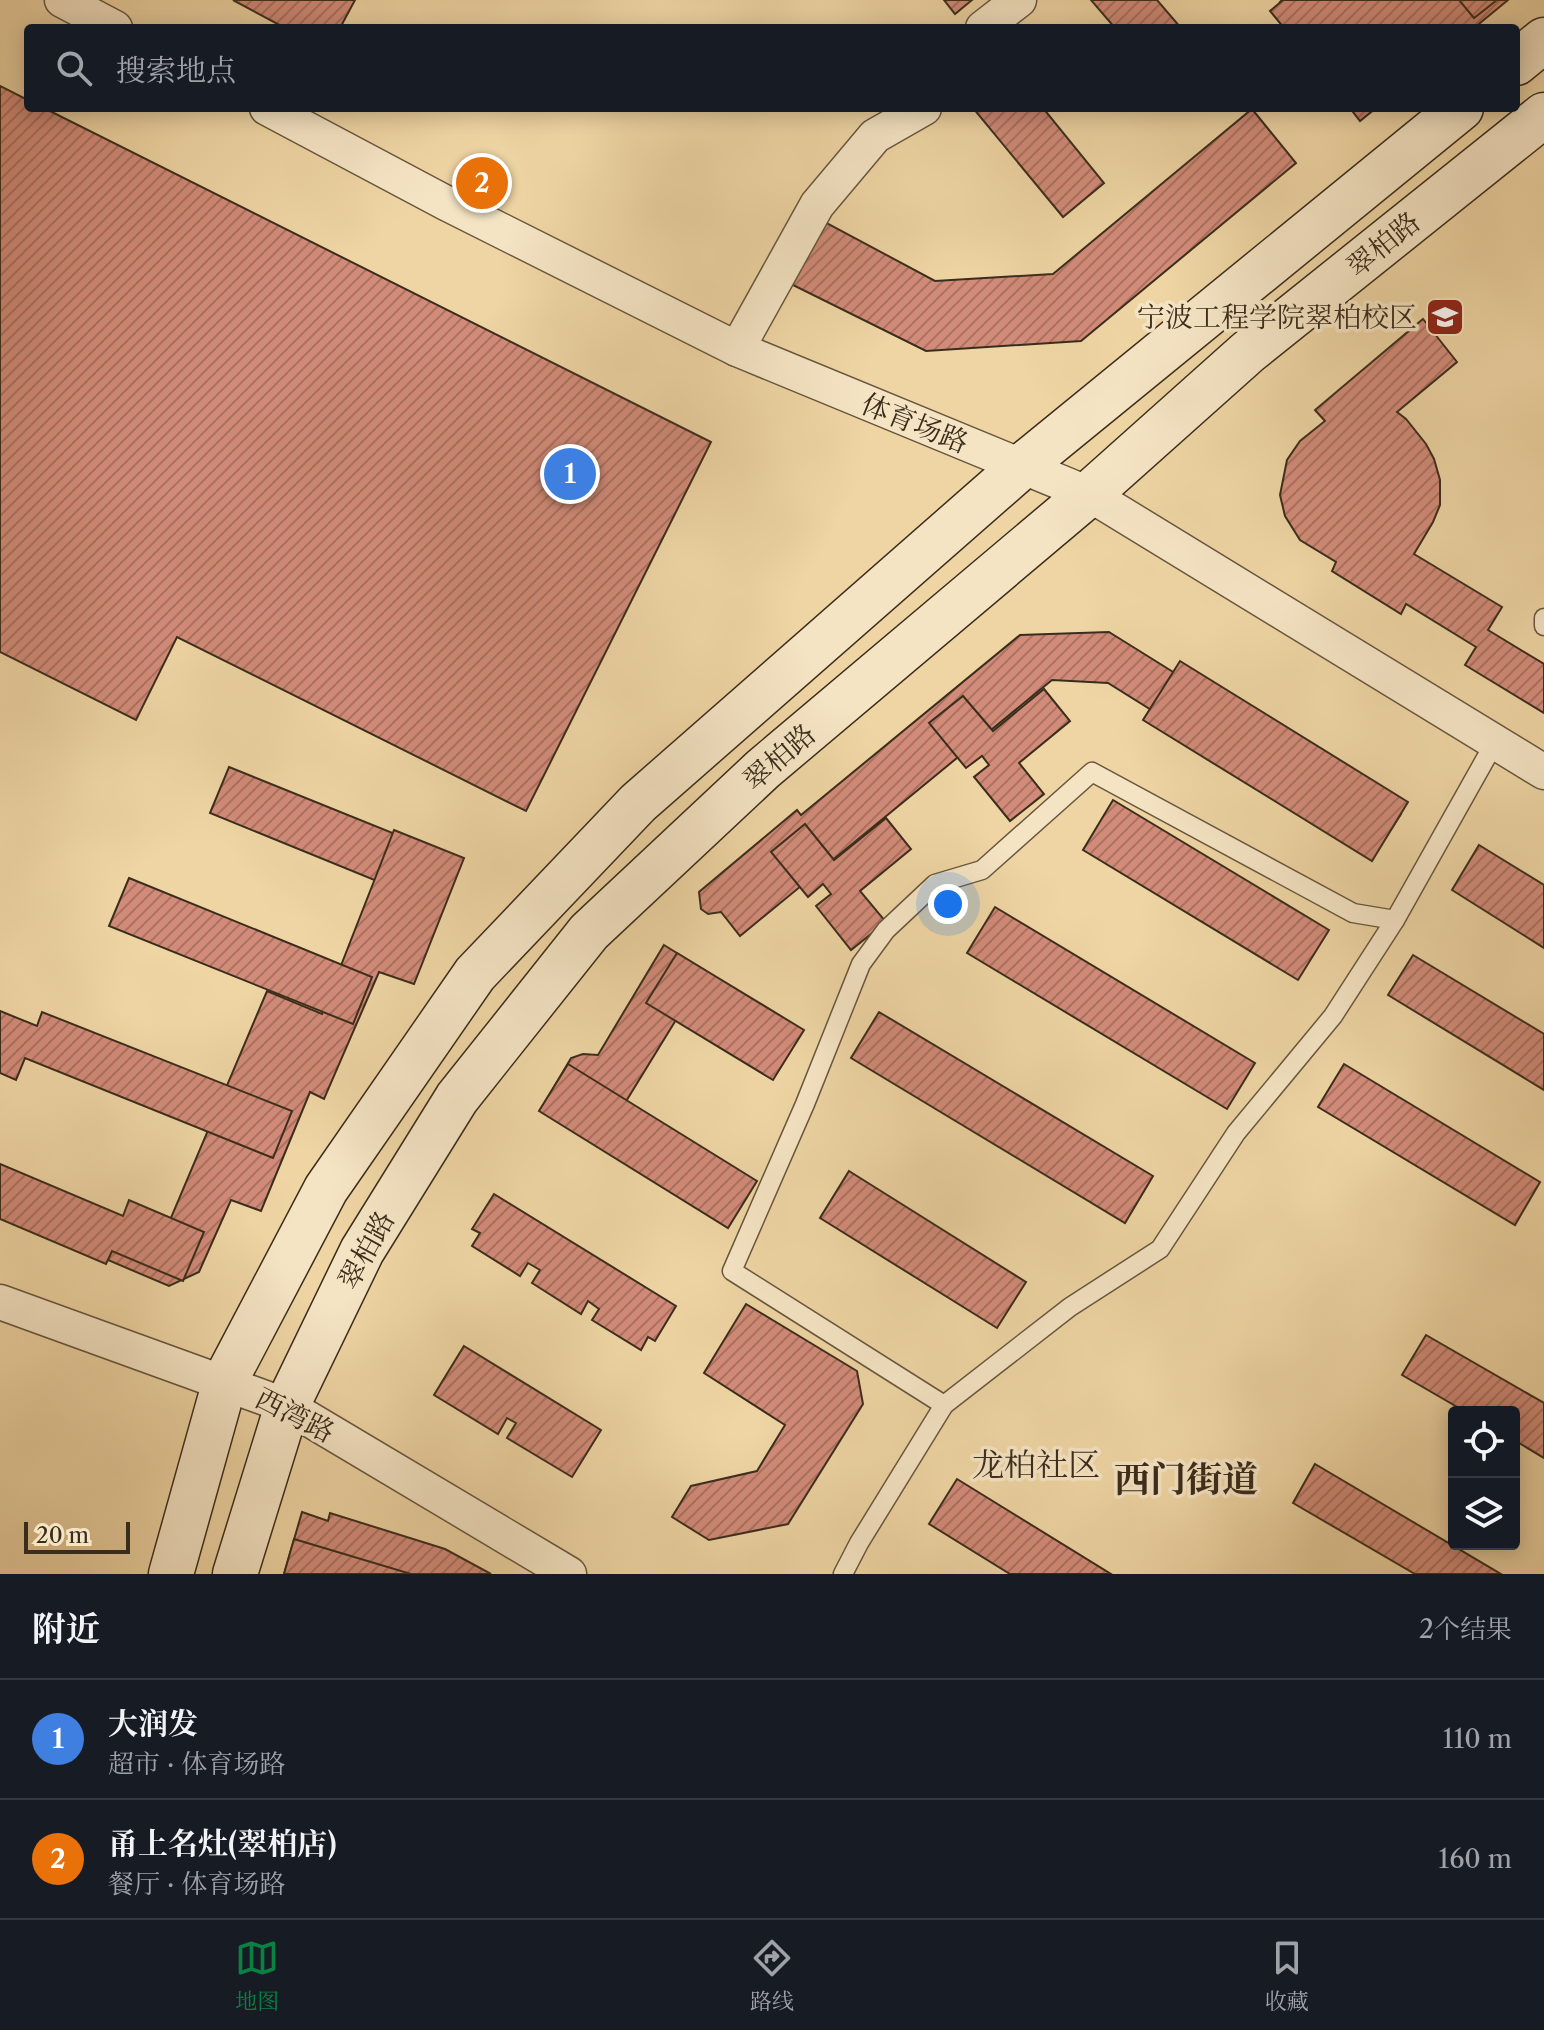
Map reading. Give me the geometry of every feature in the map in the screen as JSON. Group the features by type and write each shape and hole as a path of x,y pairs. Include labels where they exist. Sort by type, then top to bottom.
{"main road":[{"path":"1520,60 1544,40"},
{"name":"翠柏路","path":"171,1574 225,1381 326,1189 475,974 638,803 1021,467 1456,112"},
{"name":"翠柏路","path":"235,1574 287,1406 362,1251 457,1098 589,932 763,769 1089,494 1248,352 1544,115"}],"street":[{"path":"62,0 107,24"},
{"path":"988,24 1019,0"},
{"name":"体育场路","path":"275,112 444,202 737,349 1089,494 1544,772"},
{"path":"737,349 817,205 875,136 917,112"},
{"name":"西湾路","path":"0,1302 287,1406 569,1574"}],"lane":[{"path":"1544,618 1544,626"},
{"path":"843,1574 944,1405 1070,1307 1160,1249 1236,1133 1333,1016 1395,920 1495,742"},
{"path":"944,1405 732,1271 805,1104 861,964 886,930 935,884 982,870 1092,772 1353,913 1395,920"}],"building":[{"path":"233,0 355,0 342,24 278,24"},
{"path":"944,0 972,0 955,14"},
{"path":"1091,0 1157,0 1178,24 1112,24"},
{"path":"1283,0 1508,0 1479,24 1281,24 1270,11"},
{"path":"1345,0 1366,24 1299,24 1280,2"},
{"path":"1459,0 1497,0 1474,18"},
{"path":"0,86 24,98 24,112 52,112 711,442 526,811 177,637 136,720 0,652"},
{"path":"976,112 1046,112 1104,183 1063,217"},
{"path":"1248,112 1254,112 1296,163 1081,341 926,351 789,283 823,221 935,281 1053,274"},
{"path":"1353,112 1371,112 1360,121"},
{"path":"1423,319 1457,362 1397,412 1426,444 1440,480 1440,505 1414,554 1502,607 1488,630 1544,664 1544,713 1465,665 1476,647 1406,604 1401,614 1332,571 1336,562 1300,540 1285,516 1280,495 1287,460 1300,441 1325,421 1315,410"},
{"path":"1109,632 1401,814 1377,851 1108,683 1052,680 740,936 721,912 708,914 701,909 699,892 797,810 801,815 1020,635"},
{"path":"1180,661 1408,802 1372,861 1143,720"},
{"path":"1044,689 1070,721 1019,763 1044,794 1010,821 974,777 989,765 982,756 966,768 929,723 963,696 993,731"},
{"path":"229,767 462,861 443,908 210,813"},
{"path":"1113,800 1329,930 1298,980 1083,850"},
{"path":"886,818 911,849 860,891 886,922 851,950 816,906 831,894 823,884 808,897 771,852 805,824 834,860"},
{"path":"394,830 464,858 414,984 379,972 324,1099 310,1092 261,1211 231,1200 199,1272 169,1286 108,1260 125,1216 165,1232 267,991 322,1014"},
{"path":"1479,845 1544,885 1544,948 1452,890"},
{"path":"129,878 372,977 353,1024 109,926"},
{"path":"995,907 1255,1063 1227,1109 967,953"},
{"path":"664,945 706,971 601,1142 543,1106 571,1058 583,1054 598,1055"},
{"path":"677,953 804,1030 773,1080 646,1003"},
{"path":"1413,955 1544,1034 1544,1090 1388,995"},
{"path":"0,1011 37,1026 42,1012 292,1111 273,1158 25,1058 16,1080 0,1073"},
{"path":"879,1012 1153,1176 1125,1223 851,1058"},
{"path":"568,1064 757,1181 728,1228 539,1111"},
{"path":"1344,1064 1540,1182 1515,1225 1318,1107"},
{"path":"0,1164 123,1216 129,1200 204,1232 183,1281 112,1251 106,1264 0,1219"},
{"path":"849,1171 1026,1282 997,1328 820,1218"},
{"path":"494,1194 676,1306 655,1341 648,1337 641,1350 592,1320 599,1309 588,1301 581,1314 532,1283 540,1270 528,1263 520,1276 472,1246 480,1233 472,1229"},
{"path":"746,1304 857,1371 863,1404 788,1524 709,1540 672,1517 691,1486 757,1471 785,1425 704,1373"},
{"path":"1426,1335 1544,1403 1544,1458 1520,1444 1520,1406 1456,1406 1402,1375"},
{"path":"464,1346 601,1430 572,1477 507,1438 516,1423 507,1418 498,1434 434,1395"},
{"path":"1315,1464 1448,1543 1448,1550 1460,1550 1501,1574 1415,1574 1293,1503"},
{"path":"957,1479 1111,1574 1010,1574 929,1524"},
{"path":"302,1512 328,1521 330,1513 445,1549 491,1574 284,1574"},
{"path":"294,1539 411,1574 284,1574"}],"place":[{"name":"甬上名灶(翠柏店)","path":"482,183"},
{"name":"宁波工程学院翠柏校区","path":"1445,317"},
{"name":"大润发","path":"570,474"}],"district":[{"name":"龙柏社区","path":"1036,1464"},
{"name":"西门街道","path":"1186,1479"}]}
